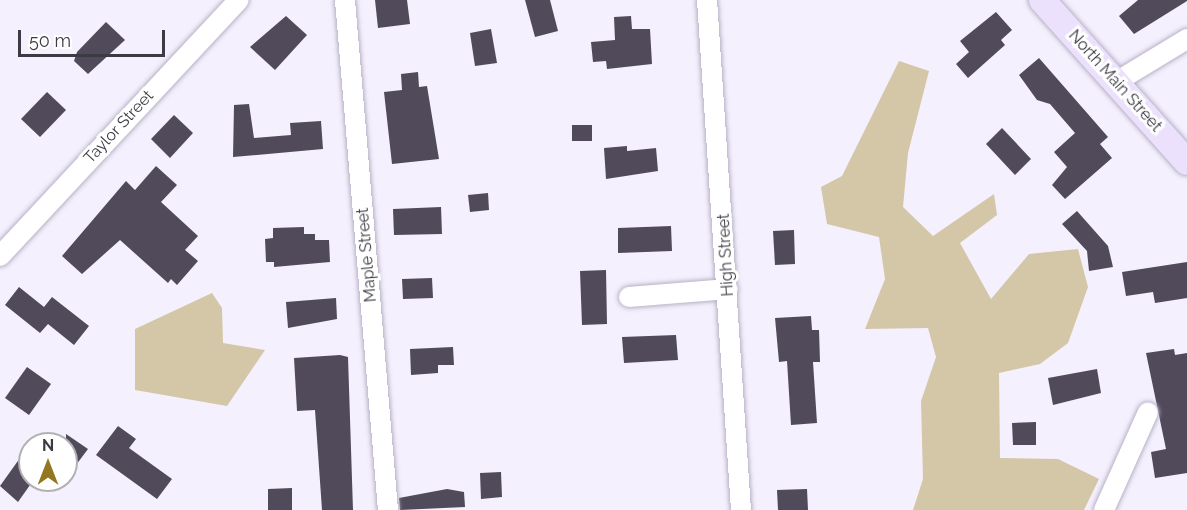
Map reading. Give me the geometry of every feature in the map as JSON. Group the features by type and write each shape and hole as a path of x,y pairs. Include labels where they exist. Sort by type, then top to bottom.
{"main road":[{"name":"North Main Street","path":"1042,0 1187,162"}],"street":[{"name":"Taylor Street","path":"0,256 239,0"},
{"name":"Maple Street","path":"345,0 388,510"},
{"name":"High Street","path":"707,0 741,510"},
{"path":"1116,82 1187,39"},
{"path":"629,297 728,290"},
{"path":"1104,510 1148,412"}],"shaded area":[{"path":"899,61 929,71 908,153 903,207 933,236 994,194 997,215 960,243 991,299 1029,254 1078,249 1088,287 1068,343 1040,364 999,373 1000,458 1058,459 1099,479 1084,510 913,510 923,479 921,401 936,357 928,328 865,329 885,279 879,237 827,224 821,187 842,176"},
{"path":"212,293 222,308 223,343 265,350 227,406 135,390 135,329"}],"building":[{"path":"375,0 407,0 410,24 378,28"},
{"path":"525,0 550,0 558,31 535,37"},
{"path":"1138,0 1187,1 1134,34 1119,16"},
{"path":"996,12 1012,30 1001,40 1005,45 968,78 956,64 969,52 960,41"},
{"path":"286,16 307,35 275,70 250,47"},
{"path":"631,16 632,29 650,29 652,64 607,69 606,61 593,62 591,42 615,40 614,17"},
{"path":"106,22 125,40 88,74 74,61 77,52"},
{"path":"491,29 497,63 475,66 470,33"},
{"path":"1039,58 1108,137 1100,144 1112,158 1065,199 1052,185 1067,167 1054,152 1075,133 1050,104 1037,100 1019,75"},
{"path":"418,72 419,87 427,86 439,159 392,164 384,92 402,90 401,74"},
{"path":"47,92 66,110 40,137 21,119"},
{"path":"249,104 254,138 291,135 290,123 321,121 323,149 233,157 234,105"},
{"path":"174,115 193,133 170,158 151,139"},
{"path":"572,125 592,125 592,141 572,141"},
{"path":"1002,128 1031,159 1015,175 986,144"},
{"path":"627,146 627,151 656,148 658,171 606,179 604,148"},
{"path":"156,166 177,185 161,202 198,236 185,250 198,261 177,285 171,279 168,283 120,240 82,274 62,256 126,181 135,190"},
{"path":"488,193 489,210 470,212 468,195"},
{"path":"441,207 442,234 394,235 393,209"},
{"path":"1077,211 1108,246 1113,267 1089,271 1087,251 1062,224"},
{"path":"671,226 672,251 618,253 618,228"},
{"path":"304,227 304,234 315,234 315,240 329,240 330,262 274,267 274,262 266,262 265,239 273,238 273,228"},
{"path":"794,230 795,264 775,265 773,231"},
{"path":"1187,262 1187,298 1155,303 1153,292 1126,296 1122,272"},
{"path":"606,270 607,324 582,325 580,271"},
{"path":"432,278 433,298 403,299 402,279"},
{"path":"19,287 44,307 52,297 89,326 74,345 48,324 40,333 5,305"},
{"path":"336,298 337,319 288,328 286,302"},
{"path":"811,316 812,330 819,330 820,362 813,362 817,423 791,425 787,361 779,362 775,318"},
{"path":"676,335 678,360 624,363 622,337"},
{"path":"453,347 454,365 438,365 438,373 411,375 410,349"},
{"path":"1174,349 1175,355 1187,353 1187,473 1155,478 1151,452 1166,449 1146,353"},
{"path":"340,355 348,357 353,510 322,510 315,410 297,411 294,358"},
{"path":"27,367 51,384 29,415 5,398"},
{"path":"1097,369 1101,393 1053,405 1048,378"},
{"path":"1036,422 1036,445 1013,445 1012,423"},
{"path":"118,426 136,439 129,448 172,479 157,499 96,455"},
{"path":"78,442 88,449 78,462"},
{"path":"18,461 18,492 25,492 18,502 0,486"},
{"path":"501,472 502,497 481,499 480,473"},
{"path":"292,488 292,510 268,510 268,489"},
{"path":"447,489 464,492 465,507 400,510 399,498"},
{"path":"807,489 808,510 778,510 777,490"}]}
